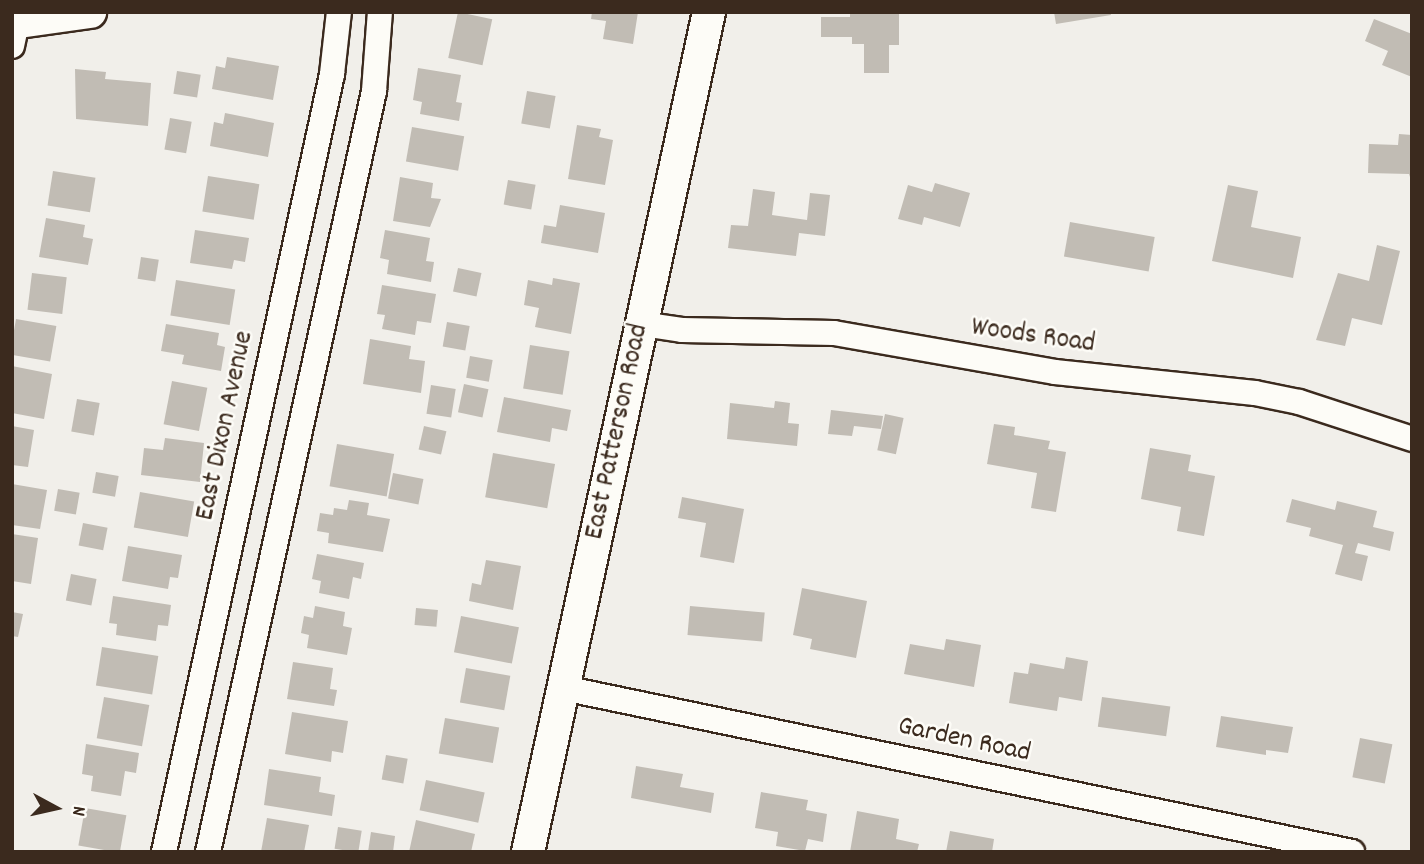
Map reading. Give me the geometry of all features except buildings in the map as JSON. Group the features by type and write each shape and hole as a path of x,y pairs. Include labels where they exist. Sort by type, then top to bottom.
{"main road":[{"path":"14,30 90,12"},
{"name":"East Patterson Road","path":"528,852 709,12"}],"street":[{"name":"East Dixon Avenue","path":"164,852 332,74 339,12"},
{"path":"208,852 371,105 380,12"},
{"name":"Woods Road","path":"642,324 682,330 834,332 1055,372 1255,393 1299,402 1412,439"},
{"name":"Garden Road","path":"564,688 1352,852"}]}
